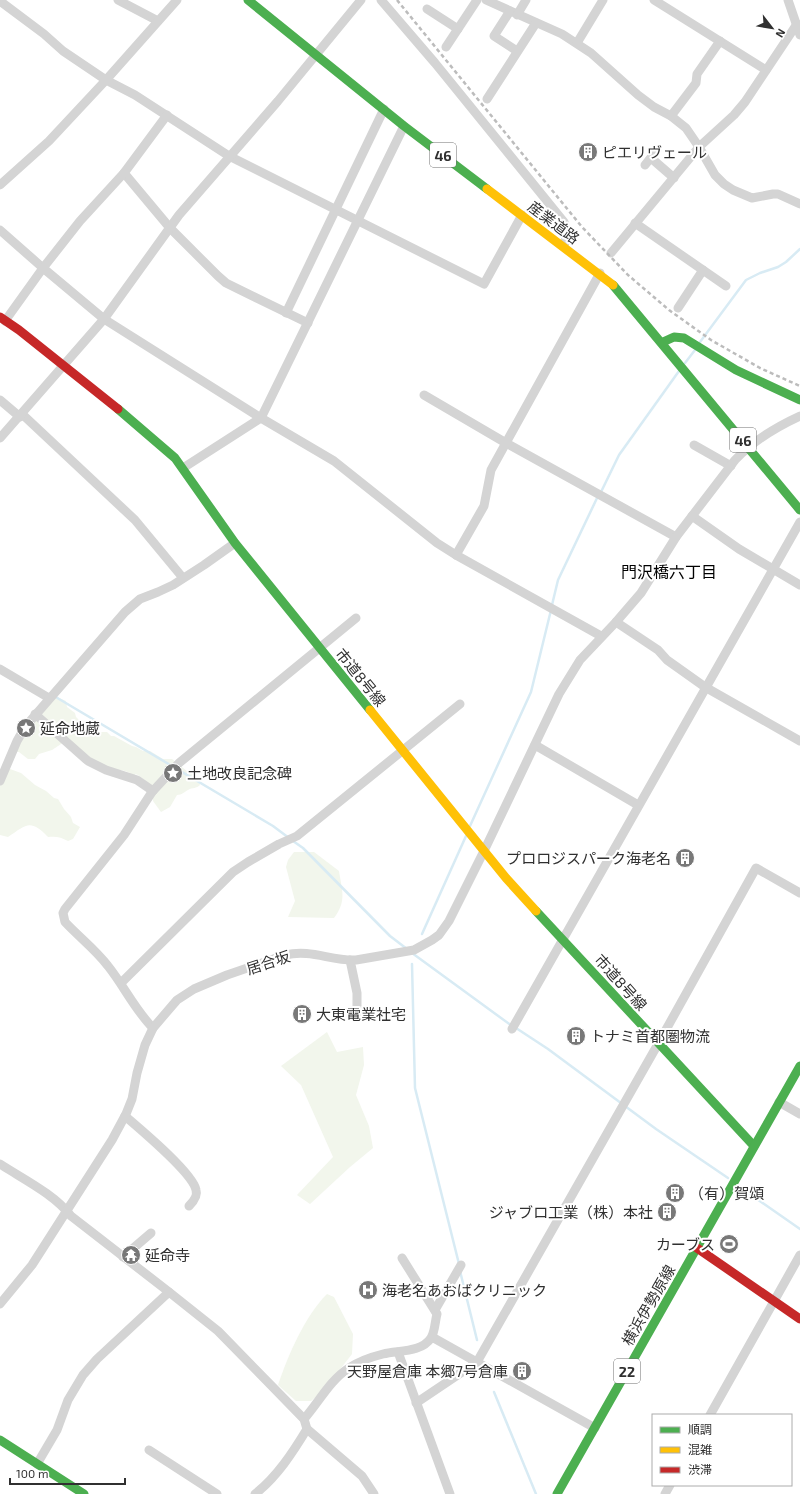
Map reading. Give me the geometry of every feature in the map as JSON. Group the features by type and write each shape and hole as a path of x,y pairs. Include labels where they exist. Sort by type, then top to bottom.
{"street":[{"path":"118,0 158,21"},
{"path":"0,185 49,141 106,80 177,0"},
{"name":"産業道路","path":"248,0 404,126 564,246 616,287 663,342 800,510"},
{"path":"381,0 435,63 564,222 567,232 564,246"},
{"path":"446,47 477,0"},
{"path":"486,0 562,34 591,53 638,95 654,107 671,116 690,133 715,175 724,184 752,198 768,194 778,194 800,204"},
{"path":"517,51 494,36 526,0"},
{"path":"577,43 603,0"},
{"path":"654,0 766,70"},
{"path":"788,0 800,35"},
{"path":"0,1 63,51 106,80 135,95 229,156 484,284 522,215"},
{"path":"0,438 21,416 63,365 104,319 179,215 229,156 278,102 358,1"},
{"path":"427,9 458,29"},
{"path":"487,99 536,23"},
{"path":"611,252 699,147 734,115 745,102 797,24"},
{"path":"671,116 696,83 697,74 720,41"},
{"path":"286,313 384,109"},
{"path":"2,319 80,221 124,173 167,115"},
{"path":"183,468 262,418 404,126"},
{"path":"657,150 648,161 674,178"},
{"path":"124,173 170,228 226,283 308,323"},
{"path":"635,223 726,286"},
{"path":"0,230 104,319 340,466 437,543 601,636"},
{"path":"678,308 703,270"},
{"path":"456,555 484,506 491,470 600,274"},
{"name":"市道8号線","path":"2,319 19,330 63,365 175,458 235,543 506,878 754,1146"},
{"path":"663,342 674,336 684,338 736,370 800,400"},
{"path":"424,395 506,443 676,537"},
{"path":"0,400 21,416 135,520 183,578"},
{"path":"357,1014 357,993 353,960 405,952 419,948 439,935 484,851 559,694 580,660 601,636 616,622 640,593 676,537 742,453 772,430 800,416"},
{"path":"694,445 731,466"},
{"path":"692,516 739,549 800,585"},
{"path":"513,1027 800,522"},
{"path":"0,781 16,741 25,727 130,607 140,599 158,592 183,578 235,543"},
{"path":"153,1028 132,1003 121,983 107,964 64,922 63,913 65,908 124,835 154,791 174,768 249,704 320,649 356,618"},
{"path":"616,622 658,650 667,660 705,687 800,740"},
{"path":"0,669 49,698"},
{"path":"121,983 234,872 248,862 291,839 460,704"},
{"path":"35,714 88,761 106,770 137,780 154,791"},
{"path":"535,746 638,805"},
{"path":"416,1403 477,1362 627,1099 756,868 800,893"},
{"name":"居合坂","path":"0,1304 32,1265 112,1140 132,1099 143,1052 153,1028 182,996 200,986 228,975 297,952 314,953 353,960"},
{"name":"横浜伊勢原線","path":"557,1494 800,1066"},
{"path":"779,1102 800,1114"},
{"path":"125,1116 177,1163 196,1188 196,1197 189,1206"},
{"path":"0,1164 64,1206 71,1216 218,1332 304,1419 307,1429 362,1476 374,1494"},
{"path":"123,1258 151,1233"},
{"path":"697,1248 800,1319"},
{"path":"711,1414 800,1255"},
{"path":"304,1419 330,1386 348,1368 384,1354 409,1350 421,1346 432,1337 437,1314 402,1258"},
{"path":"435,1310 459,1268"},
{"path":"37,1464 58,1430 68,1400 83,1375 97,1359 169,1292"},
{"path":"432,1337 595,1428"},
{"path":"398,1352 450,1494"},
{"path":"255,1494 264,1487 298,1444 307,1429"},
{"path":"0,1440 84,1494"},
{"path":"149,1450 217,1494"}],"shaded area":[{"path":"55,696 66,701 67,707 75,713 76,717 80,721 89,722 95,729 101,732 107,732 111,736 114,736 143,751 150,751 163,759 172,759 188,772 197,775 200,785 177,795 170,807 161,812 153,801 153,797 146,781 138,775 130,775 127,771 102,767 67,740 52,750 39,754 35,759 28,759 19,752 16,752 18,742"},
{"path":"10,769 21,773 35,785 46,791 54,798 58,799 71,817 73,823 80,827 73,839 68,841 58,837 48,837 37,827 32,825 19,829 8,837 0,835 0,772"},
{"path":"294,852 314,852 339,871 342,901 341,906 334,918 288,917 295,901 286,867 288,860"},
{"path":"327,1032 337,1052 363,1047 364,1065 356,1095 369,1126 373,1148 310,1204 297,1195 333,1157 301,1085 281,1066"},
{"path":"327,1294 334,1297 353,1334 352,1354 324,1390 311,1401 296,1401 278,1385 298,1336 311,1313"}],"waterway":[{"path":"700,342 746,280 760,273 778,267 800,249"},
{"path":"685,363 695,350"},
{"path":"601,492 619,455 679,371"},
{"path":"552,605 558,580 598,496"},
{"path":"470,826 531,692 551,610"},
{"path":"54,696 273,826 289,838"},
{"path":"422,934 466,836"},
{"path":"293,841 303,848 390,936 407,949"},
{"path":"412,953 512,1026"},
{"path":"412,964 415,1088 459,1264"},
{"path":"516,1028 548,1049 656,1129 728,1178"},
{"path":"741,1188 800,1229"},
{"path":"460,1271 477,1340"},
{"path":"494,1392 536,1494"}],"railway":[{"path":"397,0 582,227 628,275 669,310 711,340 760,368 800,386"}],"traffic: fast":[{"path":"248,0 404,126 487,189"},
{"path":"613,285 800,510"},
{"path":"663,342 674,337 684,338 736,370 800,400"},
{"path":"118,409 175,458 235,543 370,710"},
{"path":"536,911 754,1146"},
{"path":"557,1494 800,1066"},
{"path":"0,1440 84,1494"}],"traffic: slow":[{"path":"487,189 613,285"},
{"path":"370,710 506,878 536,911"}],"traffic: jam":[{"path":"0,317 19,330 118,409"},
{"path":"697,1248 800,1319"}],"place":[{"name":"ピエリヴェール","path":"588,152"},
{"name":"延命地蔵","path":"26,728"},
{"name":"土地改良記念碑","path":"173,773"},
{"name":"プロロジスパーク海老名","path":"685,858"},
{"name":"大東電業社宅","path":"302,1014"},
{"name":"トナミ首都圏物流","path":"576,1036"},
{"name":"（有）賀頌","path":"675,1193"},
{"name":"ジャブロ工業（株）本社","path":"667,1212"},
{"name":"カーブス","path":"729,1244"},
{"name":"延命寺","path":"131,1255"},
{"name":"海老名あおばクリニック","path":"368,1290"},
{"name":"天野屋倉庫 本郷7号倉庫","path":"522,1371"}],"district":[{"name":"門沢橋六丁目","path":"669,571"}]}
